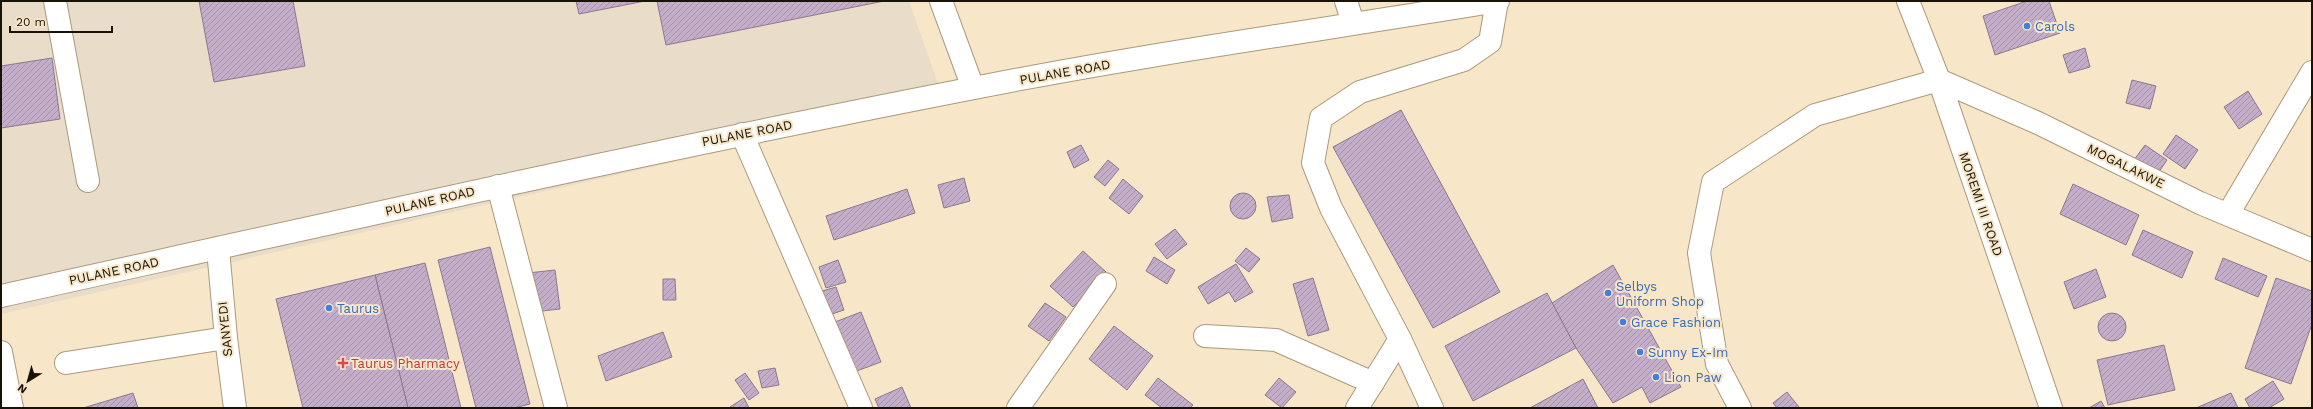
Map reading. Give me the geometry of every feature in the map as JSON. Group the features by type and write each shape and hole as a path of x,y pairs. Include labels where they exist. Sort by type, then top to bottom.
{"street":[{"path":"55,1 88,181"},
{"path":"941,1 973,88"},
{"path":"1346,1 1353,23"},
{"path":"1432,408 1400,339 1331,208 1313,163 1321,118 1360,92 1464,60 1490,42 1498,1"},
{"name":"PULANE ROAD","path":"1,296 498,186 742,134 973,88 1353,23 1498,1"},
{"name":"MOREMI III ROAD","path":"1908,1 1939,80 2051,408"},
{"path":"2228,214 2312,72"},
{"path":"1740,408 1717,364 1699,253 1713,182 1815,115 1939,80"},
{"name":"MOGALAKWE","path":"1939,80 2038,123 2228,214 2312,250"},
{"path":"742,134 861,408"},
{"path":"498,186 556,408"},
{"name":"SANYEDI","path":"218,249 226,338 235,408"},
{"path":"1018,408 1105,284"},
{"path":"1205,336 1276,340 1373,383"},
{"path":"66,363 226,338"},
{"path":"1357,408 1400,339"},
{"path":"1,352 12,408"}],"shaded area":[{"path":"1,1 909,1 944,101 1,314"}],"building":[{"path":"199,1 293,1 305,66 214,82"},
{"path":"576,1 645,1 579,14"},
{"path":"657,1 884,1 666,45"},
{"path":"2027,1 2049,1 2060,33 1995,55 1983,16"},
{"path":"2085,48 2090,67 2069,73 2063,55"},
{"path":"52,58 60,119 1,128 1,66"},
{"path":"2132,80 2156,86 2150,109 2126,103"},
{"path":"2248,91 2262,114 2239,129 2224,107"},
{"path":"1401,110 1500,292 1433,328 1333,147"},
{"path":"2176,135 2198,150 2185,169 2163,154"},
{"path":"1081,145 1089,160 1074,168 1067,152"},
{"path":"2145,145 2167,160 2154,179 2131,164"},
{"path":"1108,160 1119,169 1105,186 1094,177"},
{"path":"964,178 970,201 944,208 938,185"},
{"path":"1123,179 1143,196 1129,214 1109,198"},
{"path":"2073,184 2139,215 2126,245 2060,214"},
{"path":"907,189 915,213 834,240 826,216"},
{"path":"1243,193 1252,197 1256,206 1252,215 1243,219 1234,215 1230,206 1234,197"},
{"path":"1289,195 1293,218 1272,222 1267,197"},
{"path":"1175,229 1187,244 1167,259 1155,244"},
{"path":"2143,230 2193,252 2182,278 2132,255"},
{"path":"490,247 530,404 514,408 476,408 438,260"},
{"path":"1246,248 1260,259 1249,272 1235,261"},
{"path":"1083,251 1106,272 1073,307 1050,286"},
{"path":"1154,257 1175,270 1167,284 1146,271"},
{"path":"2223,258 2267,276 2258,297 2215,279"},
{"path":"838,260 846,282 826,288 819,267"},
{"path":"425,263 461,408 408,408 375,275"},
{"path":"1236,264 1253,292 1235,302 1229,292 1208,304 1198,287"},
{"path":"1613,265 1681,387 1650,403 1642,387 1613,403 1576,348 1552,303"},
{"path":"2096,269 2106,297 2074,309 2064,282"},
{"path":"555,270 560,309 533,312 528,273"},
{"path":"375,275 408,408 303,408 276,299"},
{"path":"1313,278 1329,330 1308,336 1293,284"},
{"path":"2276,278 2312,291 2312,324 2291,384 2245,368"},
{"path":"663,279 675,279 676,300 663,300"},
{"path":"836,287 844,310 826,316 819,292"},
{"path":"1547,293 1576,348 1473,401 1445,346"},
{"path":"1045,303 1066,317 1049,341 1028,326"},
{"path":"861,312 881,362 854,372 835,322"},
{"path":"2112,313 2122,317 2126,327 2122,337 2112,341 2102,337 2098,327 2102,317"},
{"path":"1114,326 1153,356 1127,390 1089,359"},
{"path":"663,332 672,357 606,381 598,356"},
{"path":"2164,345 2175,390 2108,405 2097,360"},
{"path":"775,368 779,385 762,388 758,371"},
{"path":"745,373 759,393 749,400 735,380"},
{"path":"1158,378 1193,405 1190,408 1162,408 1145,395"},
{"path":"1279,378 1296,392 1282,408 1265,395"},
{"path":"1583,379 1598,408 1530,408"},
{"path":"2273,381 2284,399 2269,408 2250,408 2245,399"},
{"path":"902,387 911,408 879,408 875,399"},
{"path":"1787,392 1799,407 1777,408 1773,403"},
{"path":"133,393 138,408 83,408"},
{"path":"2231,393 2238,408 2196,408"},
{"path":"744,398 749,408 730,408 730,407"},
{"path":"2101,401 2105,408 2089,408"}],"place":[{"name":"Carols","path":"2027,26"},
{"name":"Selbys Uniform Shop","path":"1608,293"},
{"name":"Taurus","path":"329,308"},
{"name":"Grace Fashion","path":"1623,322"},
{"name":"Sunny Ex-Im","path":"1640,352"},
{"name":"Taurus Pharmacy","path":"343,363"},
{"name":"Lion Paw","path":"1656,377"}]}
